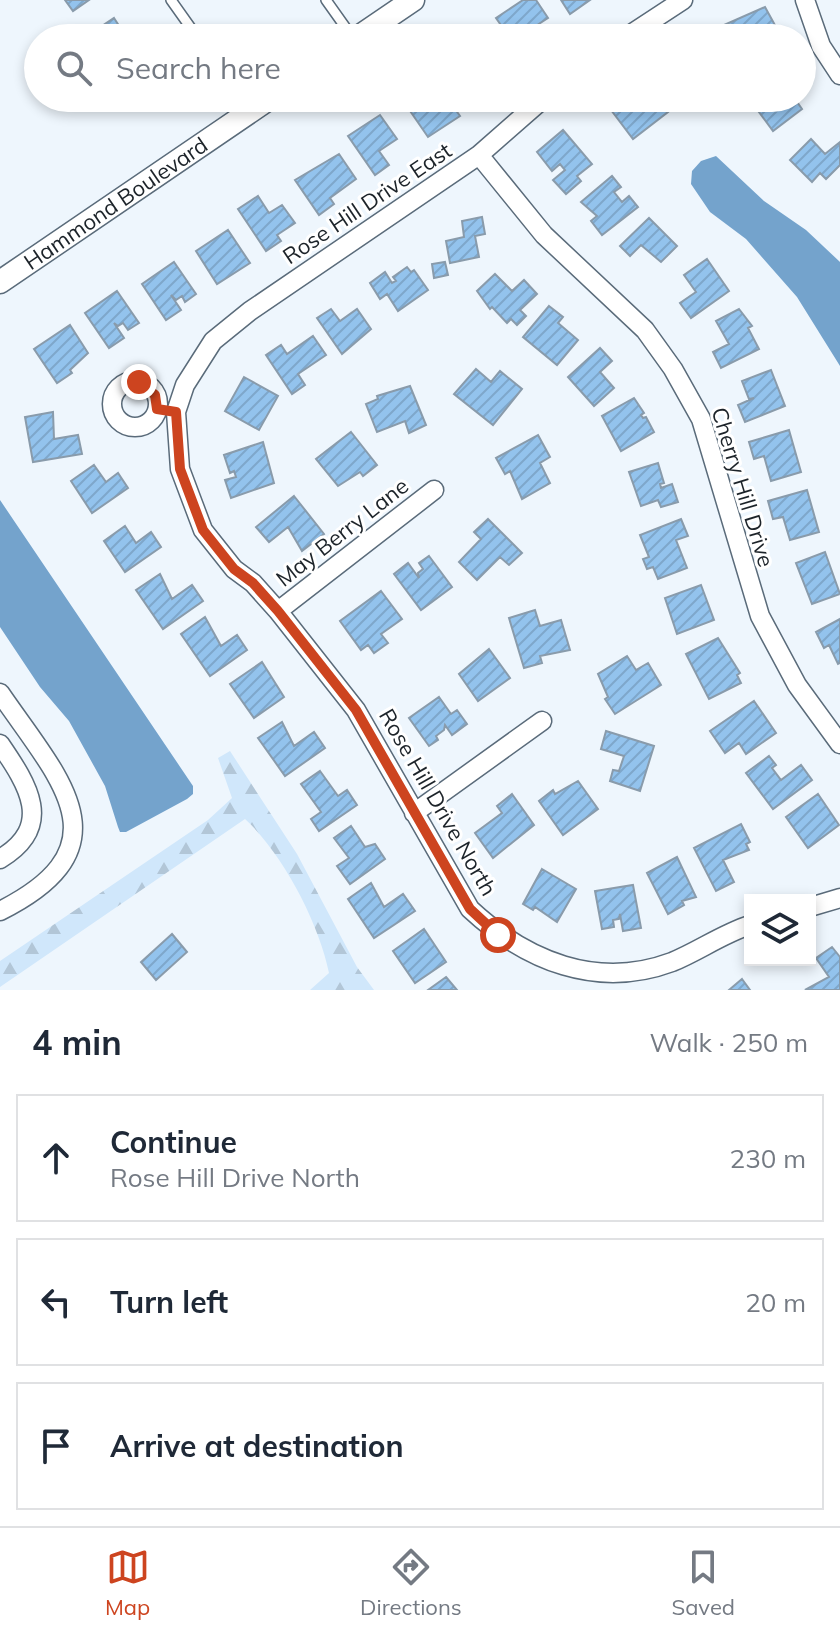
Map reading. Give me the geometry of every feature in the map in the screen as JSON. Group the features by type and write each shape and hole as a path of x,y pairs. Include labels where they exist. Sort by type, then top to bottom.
{"street":[{"path":"376,24 413,0"},
{"path":"646,24 683,0"},
{"path":"805,0 813,24"},
{"path":"816,32 821,46 840,75"},
{"name":"Hammond Boulevard","path":"0,282 241,112"},
{"name":"Rose Hill Drive East","path":"213,341 250,311 479,155 528,112"},
{"name":"Cherry Hill Drive","path":"479,155 544,235 645,330 673,369 701,419 760,616 778,655 840,744"},
{"name":"Rose Hill Drive North","path":"213,341 185,385 176,412 180,469 199,521 234,569 253,583 278,611 356,710 470,909 498,935 556,965 604,982 659,966 744,928"},
{"path":"157,409 176,412"},
{"name":"May Berry Lane","path":"278,611 434,490"},
{"path":"0,693 69,794 73,818 67,859 60,871 44,887 0,911"},
{"path":"414,813 542,721"},
{"path":"0,744 22,776 33,802 32,821 18,848 0,859"},
{"path":"816,905 840,898"}],"lane":[{"path":"171,0 188,24"},
{"path":"326,0 344,24"}],"green space":[{"path":"230,751 297,854 357,967 374,990 310,990 329,973 317,933 286,870 245,819 0,987 0,961 208,820 232,798 218,758"}],"water":[{"path":"716,156 764,201 806,230 840,262 840,366 797,297 746,239 710,212 691,184 692,171 701,161"},
{"path":"0,500 193,786 193,794 187,799 126,832 120,832 105,786 69,721 40,687 0,627"}],"building":[{"path":"65,0 89,0 73,11"},
{"path":"523,0 536,0 548,18 539,24 500,24 496,18"},
{"path":"561,0 590,0 570,14"},
{"path":"765,7 774,24 726,24"},
{"path":"411,112 457,112 460,116 428,137"},
{"path":"613,112 668,112 633,139"},
{"path":"759,112 798,112 773,131"},
{"path":"380,115 397,139 379,151 389,165 375,175 348,136"},
{"path":"563,130 592,164 577,176 581,181 566,194 553,180 565,170 560,164 552,171 537,152"},
{"path":"811,139 825,154 840,142 840,165 826,179 820,173 812,182 790,160"},
{"path":"339,154 356,179 330,198 334,204 319,215 295,180"},
{"path":"612,176 621,187 614,192 622,202 629,196 638,207 602,235 591,221 597,216 581,202"},
{"path":"258,196 269,213 282,205 295,223 277,235 281,241 266,251 238,209"},
{"path":"482,217 485,234 475,236 479,257 450,263 446,241 464,237 462,221"},
{"path":"649,218 677,246 661,262 641,245 630,256 620,246"},
{"path":"228,230 250,263 217,284 196,251"},
{"path":"707,259 729,291 691,318 680,303 696,292 684,275"},
{"path":"174,262 196,294 185,302 182,296 176,300 171,295 181,310 166,320 142,284"},
{"path":"445,262 448,275 434,278 432,264"},
{"path":"407,267 411,272 414,270 428,290 398,311 387,294 380,299 370,283 385,272 392,283 396,281 393,277"},
{"path":"495,274 512,291 524,280 537,294 520,310 526,316 517,325 511,319 507,323 492,307 490,309 477,291"},
{"path":"117,291 139,323 128,330 123,323 118,326 114,323 124,338 109,348 85,313"},
{"path":"549,306 563,317 558,323 578,340 557,365 523,337"},
{"path":"331,309 340,321 357,309 371,329 342,354 317,318"},
{"path":"739,309 752,326 748,328 759,349 721,368 713,352 729,344 716,321"},
{"path":"70,325 88,353 70,370 72,373 57,383 34,349"},
{"path":"313,336 326,355 298,374 305,385 292,394 266,355 281,345 287,354"},
{"path":"600,348 612,361 600,372 614,388 594,406 568,377"},
{"path":"476,369 491,382 500,371 522,389 493,425 454,394"},
{"path":"771,370 785,406 745,422 738,405 754,398 749,399 742,381"},
{"path":"244,377 278,396 259,430 225,411"},
{"path":"410,386 426,425 409,433 405,421 377,432 366,404 378,399 377,396"},
{"path":"634,398 644,413 641,415 646,417 654,432 621,451 602,416"},
{"path":"53,412 54,439 78,435 82,454 33,462 25,417"},
{"path":"789,430 801,472 771,481 764,456 754,459 749,442"},
{"path":"351,432 377,465 363,476 360,472 338,486 316,459"},
{"path":"538,435 550,457 540,463 550,483 522,499 510,471 505,474 496,458"},
{"path":"263,442 274,483 231,498 225,480 236,477 234,471 230,473 224,455"},
{"path":"658,463 664,483 660,484 661,488 672,484 678,502 661,507 658,500 641,506 629,472"},
{"path":"94,465 106,482 118,473 128,488 92,513 71,481"},
{"path":"807,490 819,532 790,540 783,517 773,519 768,501"},
{"path":"294,496 324,534 302,551 288,527 269,542 256,527"},
{"path":"488,519 522,553 509,565 500,557 477,580 459,562 481,539 474,532"},
{"path":"681,519 688,536 676,540 687,568 658,579 653,567 647,569 643,559 649,557 640,535"},
{"path":"125,526 136,543 151,532 161,547 125,572 104,541"},
{"path":"825,552 840,594 812,604 796,563"},
{"path":"429,556 452,587 421,610 394,574 408,563 419,578 418,573 423,569 419,563"},
{"path":"160,574 172,599 192,585 203,601 163,629 136,590"},
{"path":"701,585 714,620 677,634 665,598"},
{"path":"381,591 402,619 381,634 388,643 374,653 368,645 361,650 340,621"},
{"path":"535,610 540,626 561,620 570,650 540,656 542,663 524,668 509,618"},
{"path":"205,617 221,646 237,635 247,650 210,676 181,634"},
{"path":"840,619 838,664 829,645 824,648 816,632"},
{"path":"718,638 740,673 737,675 741,683 709,699 686,654"},
{"path":"489,649 510,678 478,701 459,674"},
{"path":"627,656 636,670 648,663 661,685 615,714 605,699 608,697 598,674"},
{"path":"262,662 284,697 254,718 230,684"},
{"path":"439,697 451,714 457,710 467,724 452,735 445,725 436,736 438,740 429,746 409,718"},
{"path":"754,701 776,733 746,754 739,743 725,753 710,731"},
{"path":"282,722 294,746 314,732 325,748 285,776 258,738"},
{"path":"606,731 654,746 640,791 610,781 613,770 619,771 624,756 601,749"},
{"path":"769,756 776,765 772,768 781,780 801,765 812,780 773,809 746,773"},
{"path":"320,771 338,796 347,790 357,805 319,831 311,819 321,812 301,784"},
{"path":"578,781 598,809 563,835 539,801 553,790 555,794"},
{"path":"512,794 534,825 493,858 475,833 502,813 497,806"},
{"path":"818,794 839,825 808,848 786,817"},
{"path":"741,824 750,842 746,844 749,850 723,860 734,882 716,891 694,848"},
{"path":"351,826 365,847 375,844 385,859 350,884 337,866 349,858 334,838"},
{"path":"677,857 696,897 682,901 684,905 668,914 647,873"},
{"path":"542,869 576,889 557,922 535,907 533,910 523,904"},
{"path":"371,883 384,907 403,894 415,911 374,938 348,899"},
{"path":"633,885 641,928 623,931 620,914 619,919 613,920 614,927 602,929 595,891"},
{"path":"424,929 446,962 415,983 393,951"},
{"path":"172,934 187,952 156,980 141,962"},
{"path":"832,947 840,957 840,990 805,990 829,977 816,958"},
{"path":"446,977 457,990 428,990"},
{"path":"742,979 750,990 729,990"}],"route":[{"path":"139,382 146,384 155,395 157,409 176,412 175,438 180,469 203,530 234,569 253,583 278,611 356,710 470,909 498,935"}]}
